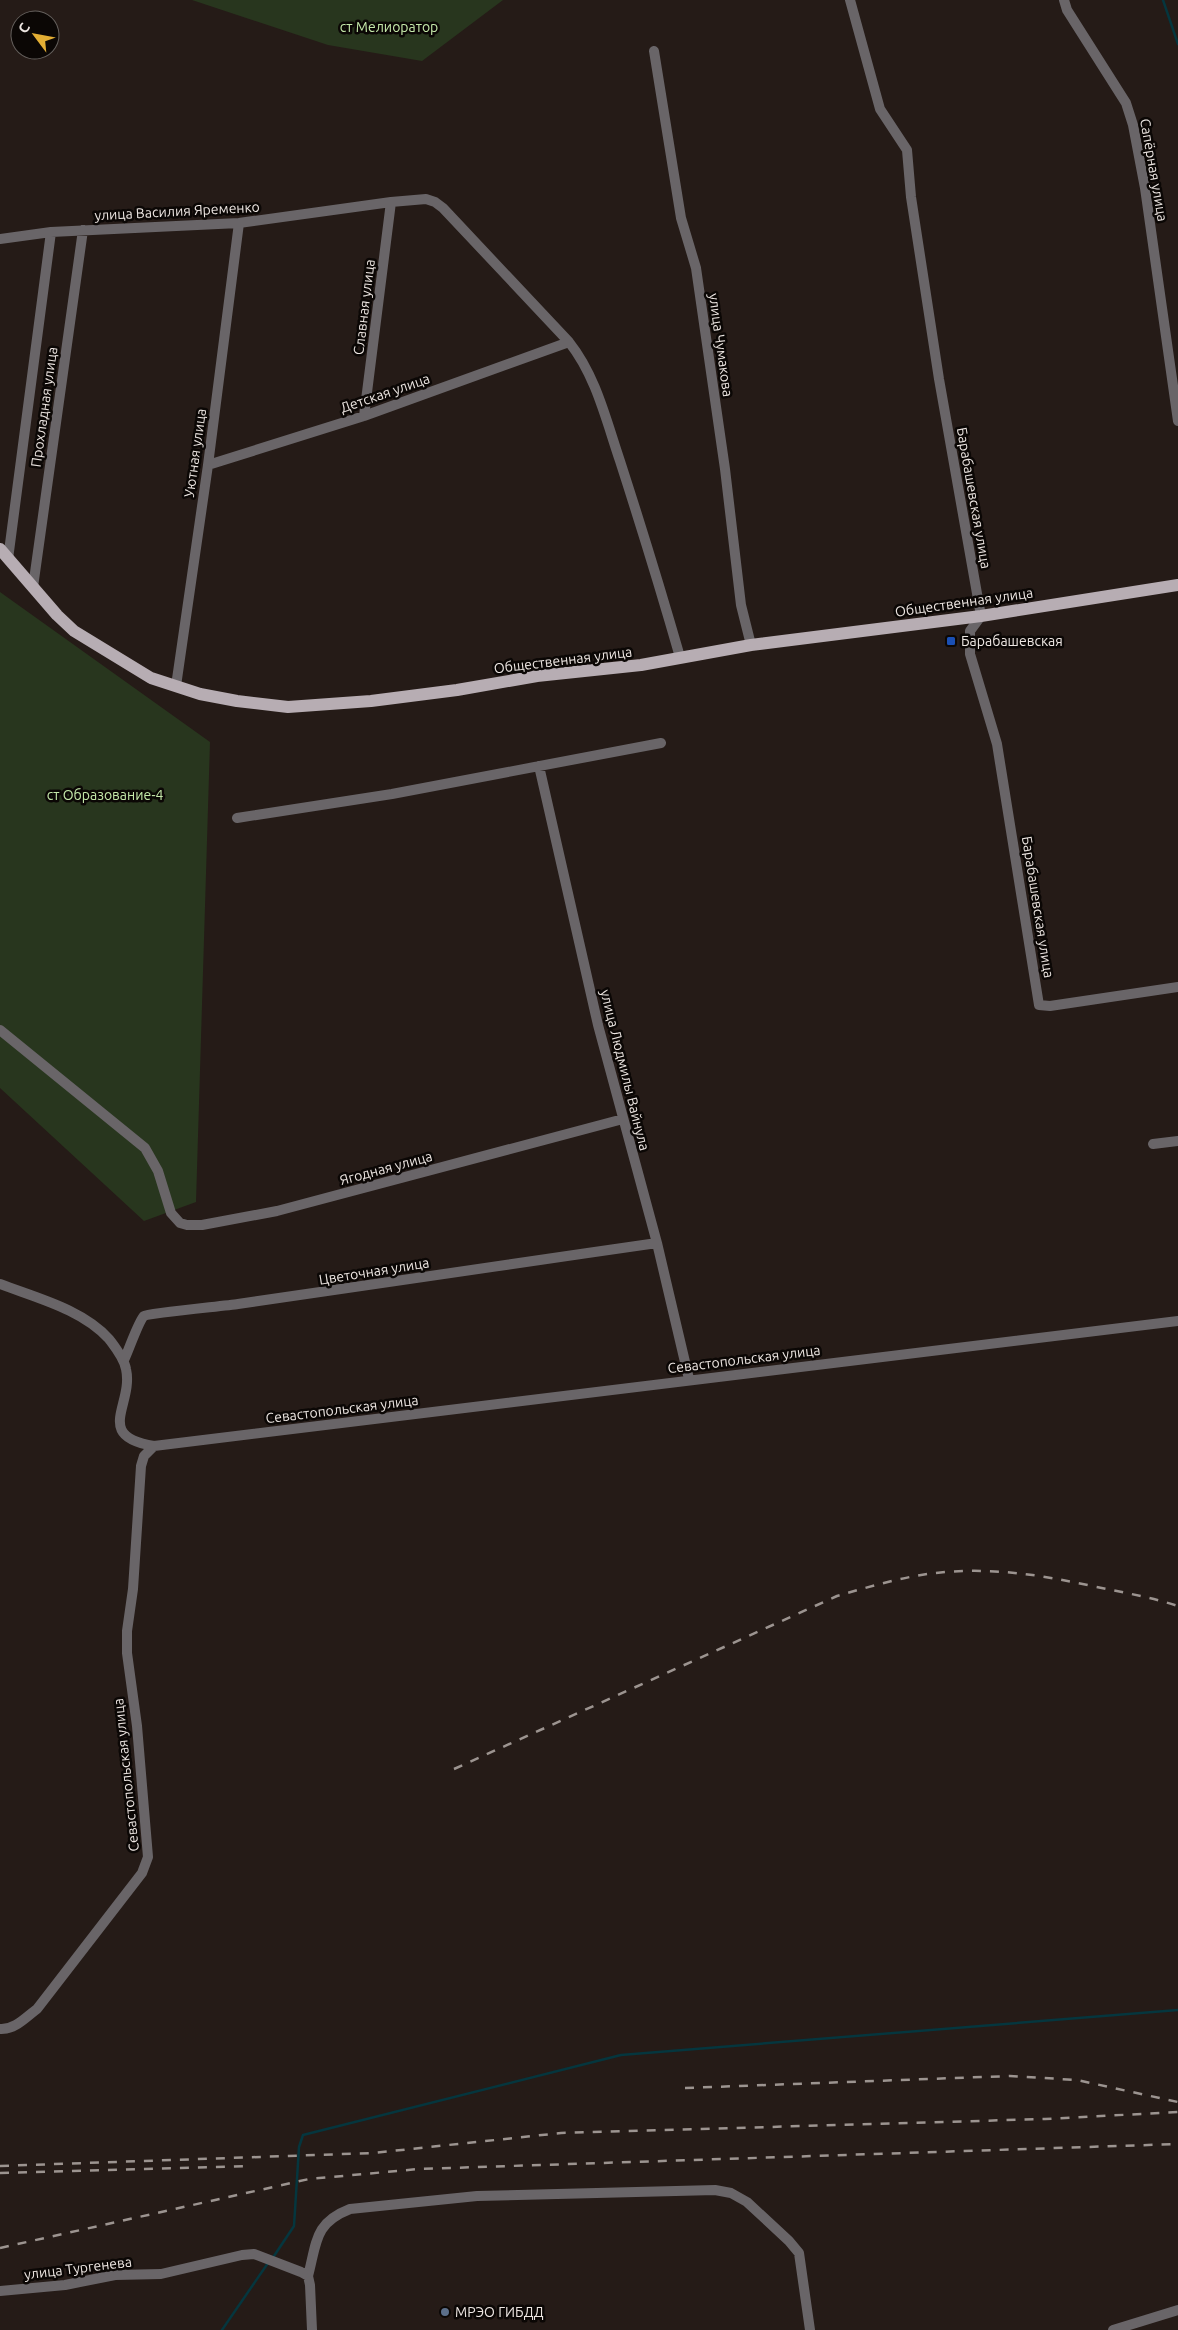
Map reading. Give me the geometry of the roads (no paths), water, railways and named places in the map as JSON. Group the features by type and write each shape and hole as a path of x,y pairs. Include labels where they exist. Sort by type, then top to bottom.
{"main road":[{"name":"Общественная улица","path":"4,554 74,631 151,678 237,701 288,707 333,704 457,690 537,676 641,665 751,646 981,616 1178,585"}],"street":[{"name":"Барабашевская улица","path":"850,0 880,109 907,150 911,197 939,379 981,616 970,631 970,654 997,744 1039,1005 1050,1006 1178,987"},
{"name":"Сапёрная улица","path":"1064,0 1067,10 1126,103 1133,125 1145,188 1178,421"},
{"name":"улица Чумакова","path":"654,51 682,218 696,268 725,469 741,606 751,646"},
{"name":"улица Василия Яременко","path":"0,239 83,230 239,224 391,202 426,199 435,202 443,208 570,342"},
{"name":"Славная улица","path":"364,416 391,202"},
{"name":"Уютная улица","path":"176,686 208,464 239,224"},
{"name":"Прохладная улица","path":"33,587 83,230"},
{"path":"4,554 52,232"},
{"name":"Детская улица","path":"208,464 364,416 570,342"},
{"path":"570,342 589,372 607,421 649,550 680,658"},
{"path":"237,818 392,794 661,743"},
{"name":"улица Людмилы Вайнула","path":"539,766 598,1025 657,1243 689,1380"},
{"name":"Ягодная улица","path":"0,1030 145,1148 158,1171 165,1201 171,1213 180,1223 202,1225 229,1221 306,1203 622,1119"},
{"path":"1153,1144 1178,1142"},
{"name":"Цветочная улица","path":"124,1360 140,1322 143,1317 151,1314 180,1312 313,1294 657,1243"},
{"path":"0,1284 91,1323 109,1339 124,1360 127,1370 120,1414 122,1431 132,1441 154,1446"},
{"name":"Севастопольская улица","path":"0,2029 16,2025 37,2009 142,1873 148,1857 137,1726 127,1653 127,1631 133,1589 141,1466 144,1456 154,1446 1178,1321"},
{"path":"312,2330 308,2276 320,2230 333,2216 350,2209 477,2196 714,2190 731,2193 747,2202 799,2254 810,2330"},
{"name":"улица Тургенева","path":"0,2291 65,2285 115,2275 161,2274 242,2255 254,2254 308,2276"},
{"path":"1113,2330 1178,2310"}],"waterway":[{"path":"1163,0 1178,44"},
{"path":"272,2259 294,2226 299,2147 303,2135 621,2055 1178,2010"},
{"path":"222,2330 268,2263"}],"railway":[{"path":"454,1769 837,1596 904,1578 931,1573 964,1571 1019,1573 1125,1593 1178,1606"},
{"path":"685,2088 1010,2076 1077,2080 1178,2102"},
{"path":"0,2166 373,2153 561,2133 1045,2119 1178,2112"},
{"path":"0,2248 309,2179 419,2169 1178,2144"},
{"path":"0,2173 250,2166"}],"place":[{"name":"Барабашевская","path":"951,641"},
{"name":"МРЭО ГИБДД","path":"445,2312"}],"park label":[{"name":"ст Мелиоратор","path":"389,27"},
{"name":"ст Образование-4","path":"105,795"}]}
